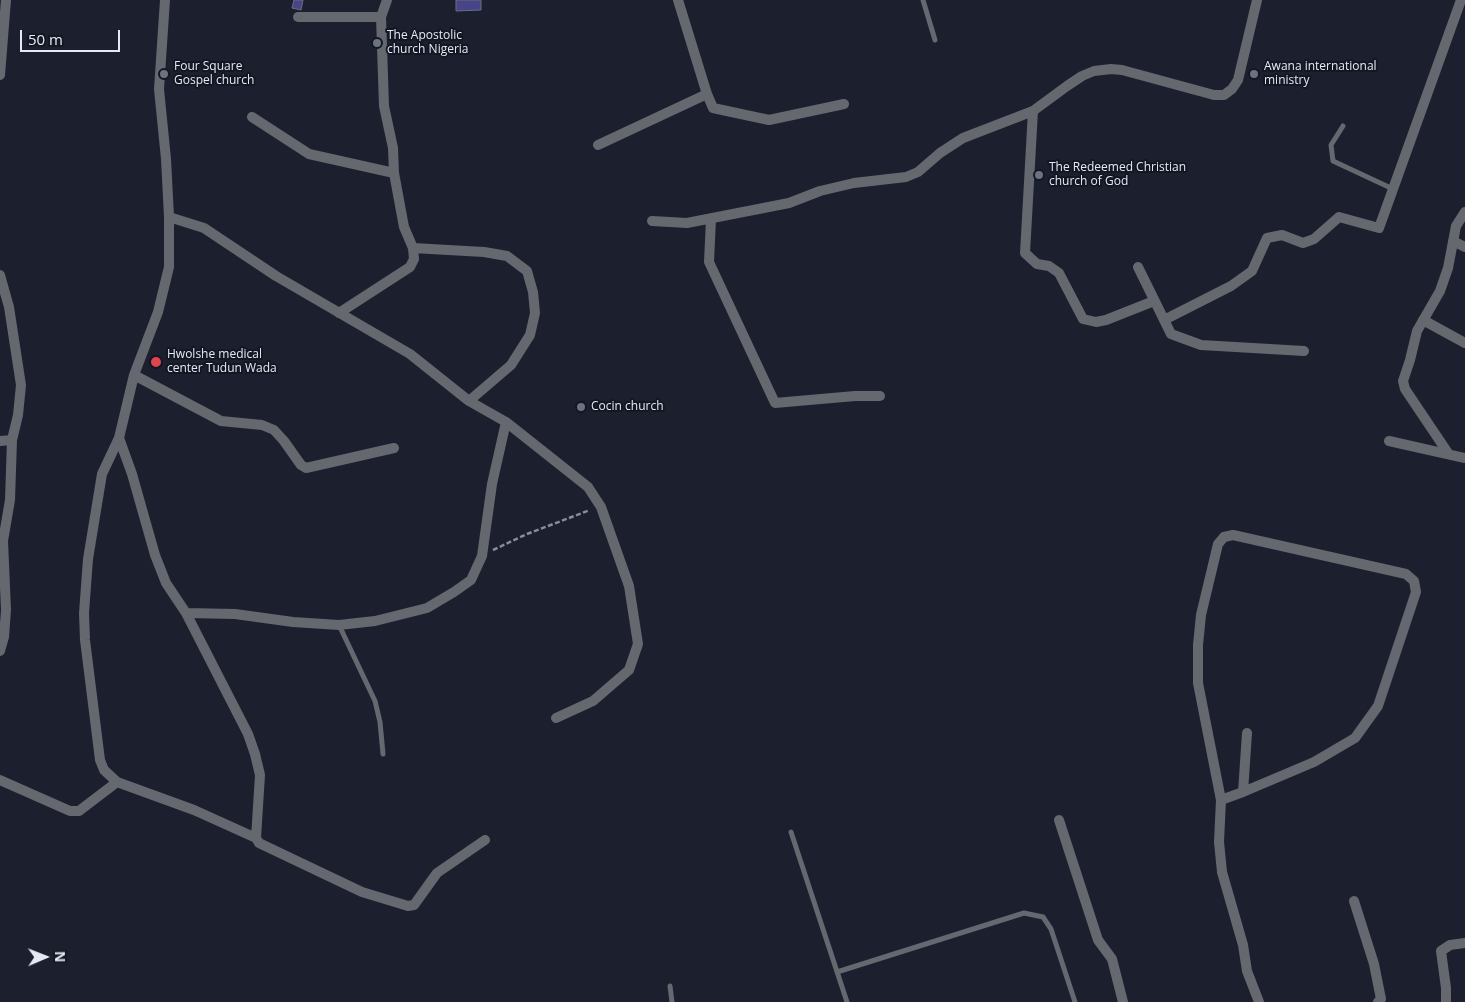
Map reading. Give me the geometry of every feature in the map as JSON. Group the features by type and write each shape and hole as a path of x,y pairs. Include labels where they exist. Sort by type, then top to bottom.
{"street":[{"path":"0,75 6,0"},
{"path":"165,0 159,89 166,159 169,267 158,312 134,375 119,438 102,474 88,559 84,613 100,760 104,770 117,782 194,810 256,838 259,843 362,892 408,906 414,905 437,873 485,840"},
{"path":"339,313 410,267 414,259 413,248 404,227 394,174 393,148 384,106 381,17 387,0"},
{"path":"678,0 706,94 713,108 769,120 844,104"},
{"path":"652,221 687,223 711,219 788,202 820,191 854,183 906,178 918,172 940,153 963,138 1033,111 1082,76 1094,71 1122,70 1214,95 1224,95 1232,89 1238,80 1257,0"},
{"path":"1164,320 1231,286 1252,271 1267,238 1282,235 1303,242 1314,239 1339,217 1379,228 1461,0"},
{"path":"298,17 381,17"},
{"path":"598,145 706,94"},
{"path":"1033,111 1026,253 1037,264 1049,266 1059,273 1083,319 1096,322 1106,320 1154,301"},
{"path":"252,117 309,154 394,174"},
{"path":"1448,454 1405,389 1403,381 1417,331 1440,291 1448,268 1456,226 1465,212"},
{"path":"169,217 204,228 276,276 410,354 469,401 506,422 588,487 601,507 629,586 638,644 629,670 593,701 556,718"},
{"path":"711,219 710,262 775,403 855,396 880,396"},
{"path":"1453,241 1465,247"},
{"path":"413,248 484,252 507,256 527,271 533,292 535,313 530,335 512,365 469,401"},
{"path":"1138,267 1171,334 1201,345 1304,351"},
{"path":"0,275 9,306 21,385 18,415 12,440 10,500 3,541 6,610 4,637 0,651"},
{"path":"1423,320 1465,343"},
{"path":"134,375 221,421 262,426 274,430 301,465 306,468 394,448"},
{"path":"186,613 235,614 293,622 338,625 374,621 426,608 470,580 482,556 492,484 506,422"},
{"path":"119,438 132,474 155,555 166,583 186,613 248,734 255,754 260,775 256,838"},
{"path":"0,441 12,440"},
{"path":"1389,441 1465,458"},
{"path":"1221,800 1314,762 1355,738 1378,706 1416,592 1414,581 1406,574 1233,535 1224,537 1218,544 1201,615 1198,683 1221,800 1218,842 1222,872 1243,944 1247,970 1259,1002"},
{"path":"1243,792 1247,733"},
{"path":"0,780 70,811 79,811 117,782"},
{"path":"1059,820 1098,940 1112,959 1123,1002"},
{"path":"1354,901 1374,964 1381,999 1378,1002"},
{"path":"1446,1002 1442,951 1450,945 1465,943"}],"lane":[{"path":"923,0 936,40"},
{"path":"1343,126 1331,145 1333,161 1393,189"},
{"path":"338,625 375,701 380,722 383,754"},
{"path":"791,832 847,1002"},
{"path":"837,972 1024,913 1043,917 1051,929 1075,1002"},
{"path":"670,986 672,1002"}],"path":[{"path":"482,556 568,517 601,507"}],"building":[{"path":"294,0 303,0 301,10 292,8"},
{"path":"456,0 481,0 481,10 456,11"}],"place":[{"name":"The Apostolic church Nigeria","path":"377,43"},
{"name":"Four Square Gospel church","path":"164,74"},
{"name":"Awana international ministry","path":"1254,74"},
{"name":"The Redeemed Christian church of God","path":"1039,175"},
{"name":"Hwolshe medical center Tudun Wada","path":"156,362"},
{"name":"Cocin church","path":"581,407"}]}
